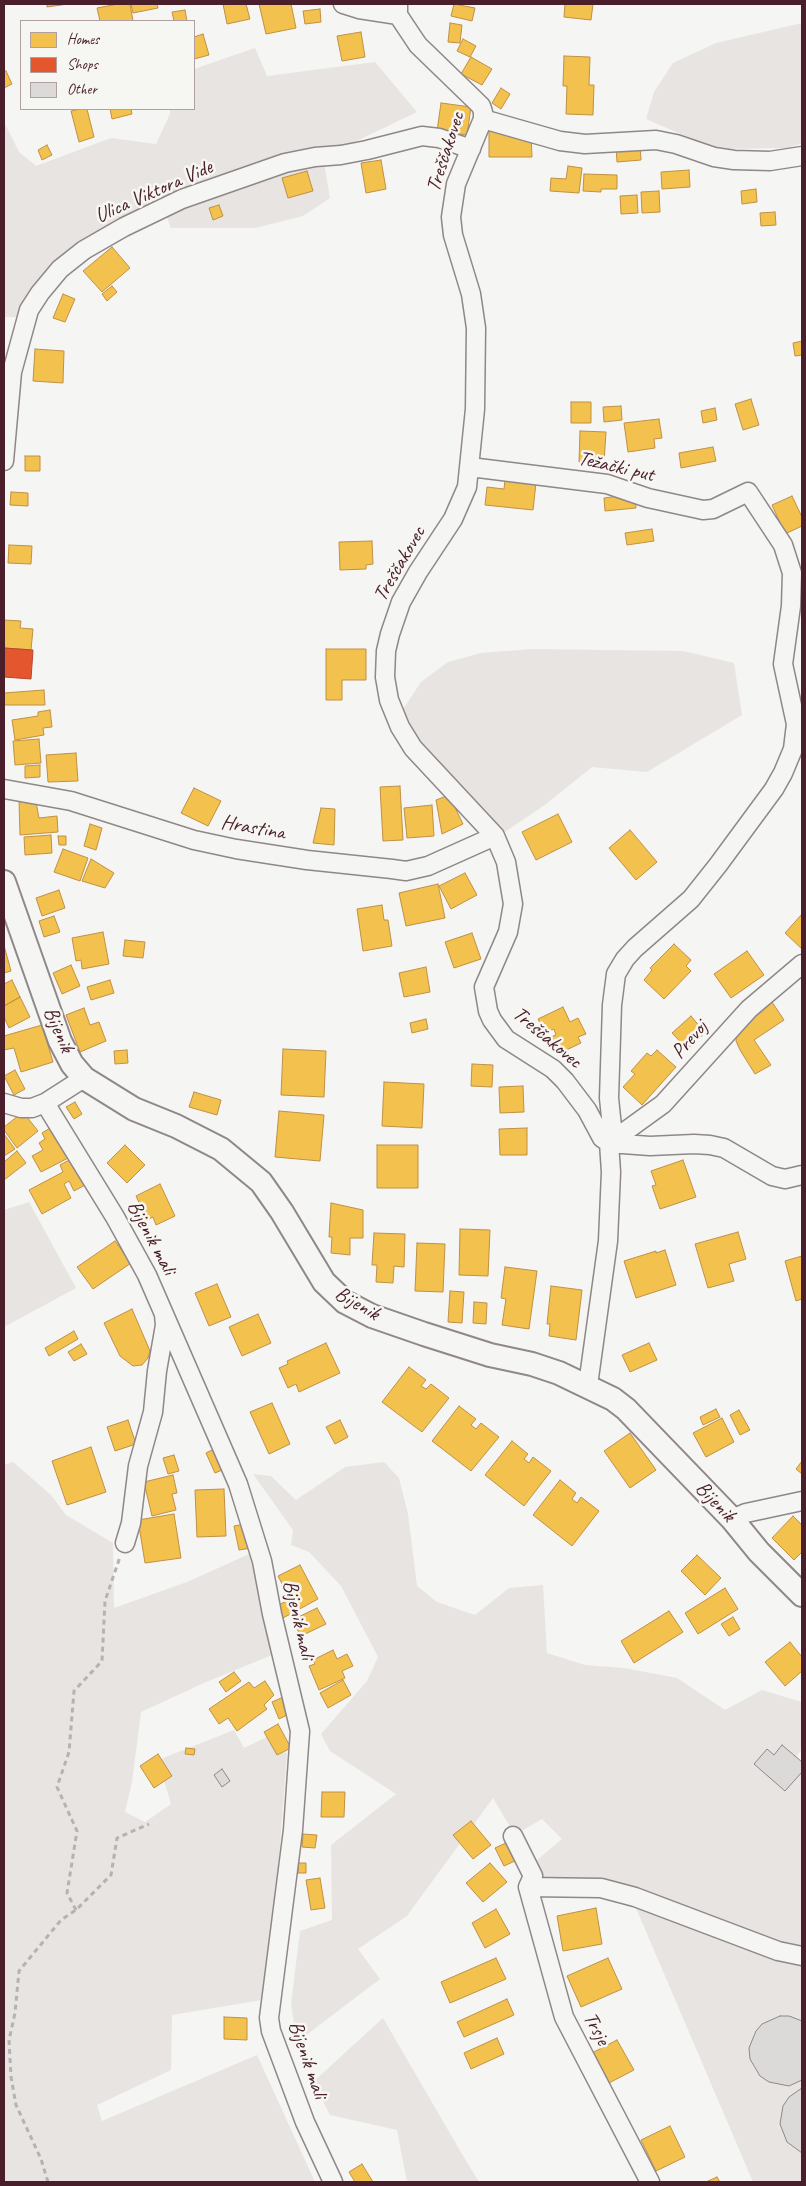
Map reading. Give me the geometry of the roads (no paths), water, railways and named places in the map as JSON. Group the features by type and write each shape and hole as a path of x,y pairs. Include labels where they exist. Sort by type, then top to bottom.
{"main road":[{"name":"Bijenik","path":"4,882 60,1041 72,1064 84,1078 134,1109 176,1126 220,1149 261,1182 282,1212 320,1278 345,1302 372,1316 397,1325 490,1355 532,1364 588,1385 608,1396 626,1409 732,1519 759,1552 802,1595"}],"street":[{"path":"343,4 359,9 398,10"},
{"name":"Treščakovec","path":"398,10 418,46 481,106 483,119 456,184 451,217 452,234 471,294 476,328 476,378 467,487 461,504 409,587 395,617 386,651 385,678 389,700 400,727 413,748 495,836 506,862 513,904 508,932 484,988 488,1011 499,1031 506,1039 553,1069 565,1081 587,1110 602,1138 609,1143"},
{"path":"483,119 560,141 585,144 656,140 676,144 714,157 734,160 770,161 802,156"},
{"name":"Ulica Viktora Vide","path":"4,461 12,372 29,310 40,293 60,270 84,250 124,227 182,200 285,163 314,156 367,150 422,136 439,138 471,149"},
{"name":"Težački put","path":"470,467 607,484 648,498 703,510 713,509 748,492 783,545 792,573 791,606 783,664 796,724 793,749 783,773 774,788 718,865 691,899 635,948 625,959 616,974 612,1005 609,1098 612,1127 609,1143"},
{"name":"Hrastina","path":"4,789 71,801 194,840 236,849 307,860 392,869 406,870 428,866 495,836"},
{"name":"Prevoj","path":"609,1143 662,1104 749,1009 802,964"},
{"path":"4,1103 21,1108 32,1108 44,1103 84,1078"},
{"name":"Bijenik mali","path":"44,1103 115,1217 147,1275 228,1458 244,1501 262,1561 272,1614 300,1731 293,1830 269,2018 270,2031 305,2122 333,2182"},
{"path":"588,1385 608,1241 611,1172 609,1143 650,1146 710,1145 724,1148 772,1176 785,1179 802,1175"},
{"path":"125,1543 131,1523 138,1466 153,1412 157,1371 165,1325 163,1312"},
{"path":"732,1519 754,1511 802,1501"},
{"name":"Trsje","path":"513,1836 532,1876 528,1887 564,2017 650,2182"},
{"path":"528,1887 601,1888 635,1897 778,1951 802,1956"}]}
